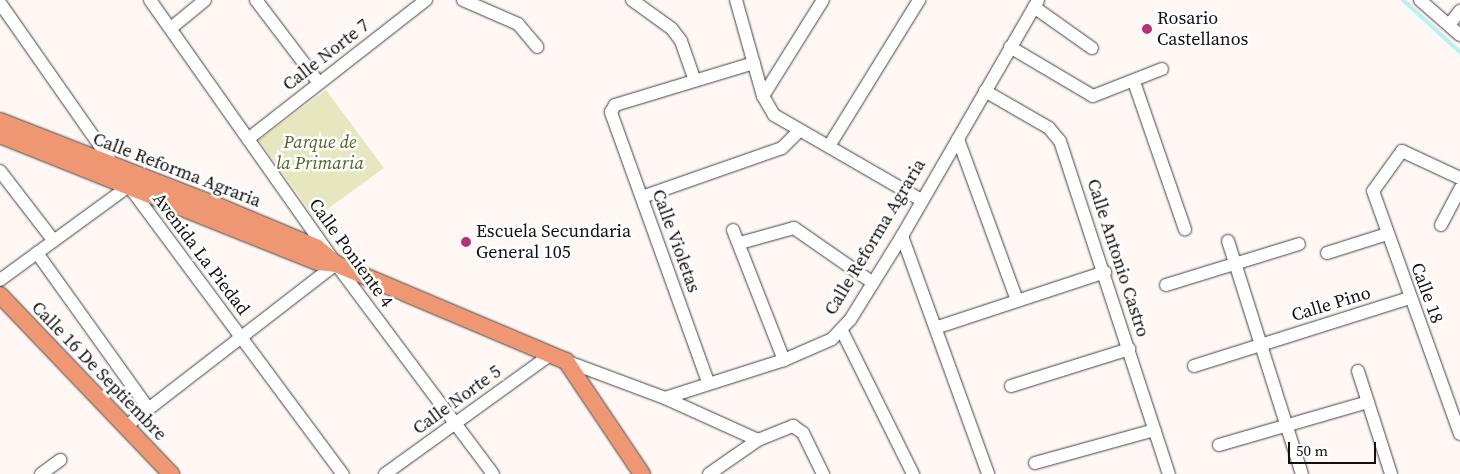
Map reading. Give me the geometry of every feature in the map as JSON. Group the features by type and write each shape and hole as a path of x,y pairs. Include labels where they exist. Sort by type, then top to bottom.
{"main road":[{"name":"Calle Reforma Agraria","path":"0,121 116,169 216,205 316,248 336,264 566,361"},
{"name":"Calle Reforma Agraria","path":"0,135 318,262 336,264"},
{"name":"Calle 16 De Septiembre","path":"0,294 171,474"},
{"path":"566,361 642,474"}],"street":[{"name":"Calle Poniente 4","path":"150,0 336,264 493,474"},
{"path":"171,28 205,0"},
{"path":"256,0 319,83"},
{"name":"Calle Norte 7","path":"248,139 426,0"},
{"path":"463,0 518,24 537,47"},
{"path":"632,0 672,29 683,47 695,81 754,63"},
{"path":"736,0 763,96 774,115 922,200"},
{"path":"763,96 823,0"},
{"path":"829,146 919,0"},
{"path":"1420,0 1460,35"},
{"name":"Avenida La Piedad","path":"0,4 116,169 343,474"},
{"path":"1036,4 1092,48"},
{"name":"Calle Reforma Agraria","path":"665,398 708,382 784,360 814,349 842,331 902,236 1036,4"},
{"path":"1449,25 1460,11"},
{"path":"1010,47 1093,96 1134,82 1162,69"},
{"name":"Calle Violetas","path":"695,81 615,105 611,112 708,382"},
{"path":"1134,82 1185,230"},
{"name":"Calle Antonio Castro","path":"985,91 1056,134 1105,272 1168,474"},
{"path":"642,197 782,148 799,131"},
{"path":"958,139 1017,300"},
{"name":"Calle 18","path":"1460,178 1402,151 1373,191 1460,434"},
{"path":"0,171 54,241"},
{"path":"0,280 129,186"},
{"path":"1441,226 1460,189"},
{"path":"740,243 794,228 873,283"},
{"path":"733,230 740,243 784,360"},
{"path":"1327,253 1387,234"},
{"path":"902,236 938,328 988,474"},
{"path":"1228,241 1302,474"},
{"path":"1166,285 1236,265 1299,244"},
{"path":"37,253 148,408"},
{"path":"125,427 243,339 336,264"},
{"path":"938,328 1105,272"},
{"name":"Calle Pino","path":"1194,366 1410,298"},
{"path":"842,331 913,474"},
{"path":"1011,386 1130,349"},
{"name":"Calle Norte 5","path":"385,474 455,421 550,355"},
{"name":"Calle Reforma Agraria","path":"566,361 665,398 758,440"},
{"path":"1358,371 1391,474"},
{"path":"1219,445 1286,424 1368,402"},
{"path":"709,474 758,440 796,427 803,432 822,474"},
{"path":"1035,463 1155,430"},
{"path":"42,474 60,460"}],"green space":[{"name":"Parque de la Primaria","path":"326,90 384,168 315,218 259,140"}],"waterway":[{"path":"1403,0 1460,52"}],"place":[{"name":"Rosario Castellanos","path":"1147,29"},
{"name":"Escuela Secundaria General 105","path":"466,242"}]}
